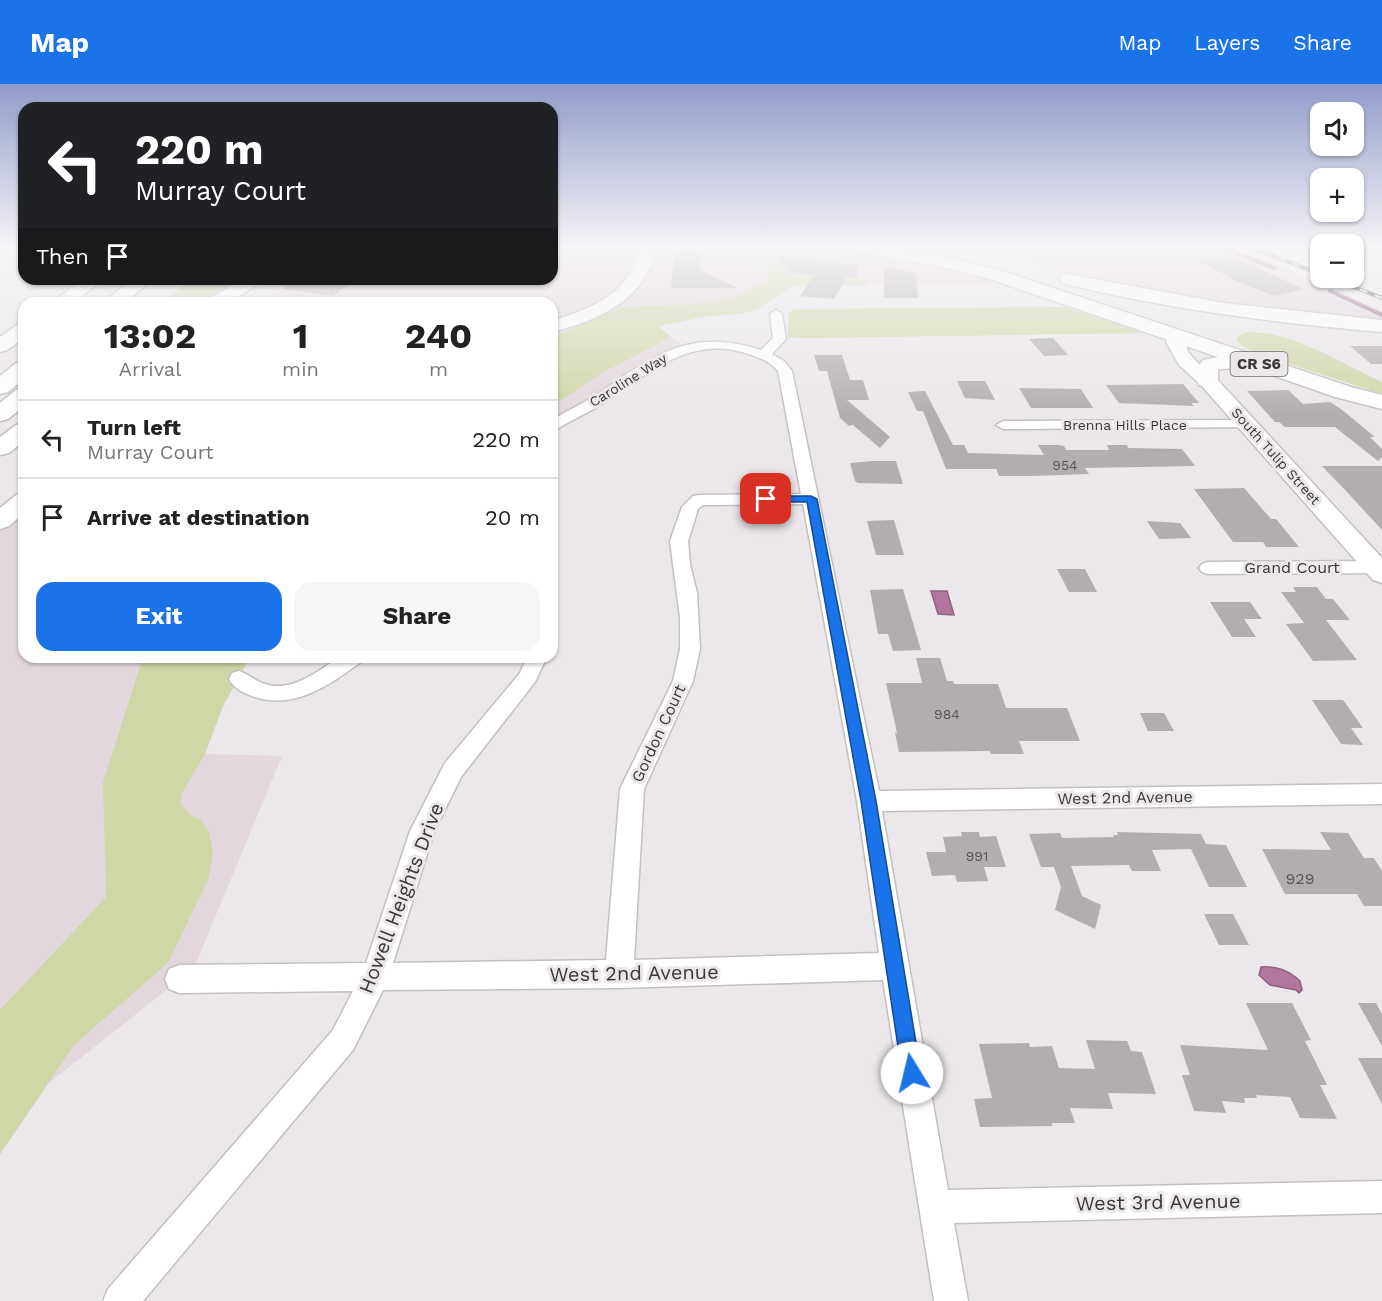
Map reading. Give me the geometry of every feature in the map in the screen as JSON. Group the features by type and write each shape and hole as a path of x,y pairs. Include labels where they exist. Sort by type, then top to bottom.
{"main road":[{"name":"CR S6","path":"1078,303 1343,392 1382,402"},
{"path":"1118,303 1161,310 1168,307 1169,303"},
{"path":"1181,303 1270,316 1382,326"},
{"path":"1175,336 1194,325 1241,331 1382,336"},
{"path":"1241,331 1229,338 1235,345 1257,356 1382,397"},
{"path":"0,346 18,333"},
{"path":"0,368 18,354"},
{"path":"1207,380 1207,368 1210,364 1231,361 1343,392"},
{"path":"0,387 18,373"},
{"path":"0,414 18,400"},
{"path":"0,448 18,434"}],"street":[{"path":"558,314 585,303"},
{"path":"558,325 588,314 607,303"},
{"path":"776,314 780,339 769,358 785,371 811,499 868,801 951,1301"},
{"name":"South Tulip Street","path":"1175,336 1174,341 1189,365 1207,380 1379,571"},
{"name":"Caroline Way","path":"558,423 599,400 630,376 667,354 703,345 718,345 751,350 769,358"},
{"name":"Brenna Hills Place","path":"1003,425 1246,424"},
{"name":"Gordon Court","path":"619,974 632,789 683,681 690,649 688,592 681,564 679,541 690,507 699,500 811,499"},
{"path":"0,520 18,505"},
{"name":"Grand Court","path":"1208,567 1379,571"},
{"path":"239,679 251,690 265,695 284,696 344,663"},
{"name":"Howell Heights Drive","path":"120,1301 343,1040 375,977 422,831 453,770 528,677 534,663"},
{"name":"West 2nd Avenue","path":"868,801 1382,794"},
{"name":"West 2nd Avenue","path":"179,979 619,974 894,966"},
{"name":"West 3rd Avenue","path":"934,1207 1382,1197"}],"shaded area":[{"path":"558,303 767,303 745,313 709,316 658,326 685,348 558,422"},
{"path":"1231,303 1364,303 1382,311 1382,319"},
{"path":"18,505 18,663 247,663 223,706 205,754 282,756 194,968 49,1083 0,1154 0,521"},
{"path":"931,591 947,591 954,615 938,614"},
{"path":"1261,967 1287,971 1300,981 1302,990 1299,993 1296,990 1270,985 1259,975"}],"green space":[{"path":"704,303 767,303 745,313 709,316 658,326 671,337 602,373 558,402 558,334 618,308"},
{"path":"1065,307 1145,333 788,337 789,312 796,309"},
{"path":"1248,332 1282,337 1317,350 1382,382 1382,394 1259,354 1242,346 1237,340 1239,335"},
{"path":"141,663 247,663 223,706 205,754 182,793 180,803 190,815 202,821 209,832 213,853 208,880 168,963 74,1045 0,1154 0,1010 106,897 103,783"}],"building":[{"path":"1053,338 1068,355 1044,356 1029,339"},
{"path":"1350,346 1382,346 1382,364 1371,364"},
{"path":"814,355 842,355 850,380 863,380 869,400 847,400 890,437 880,448 853,425 849,426 840,418 827,371 819,371"},
{"path":"957,381 985,381 995,400 965,398"},
{"path":"1183,384 1199,403 1191,403 1194,406 1119,403 1106,385"},
{"path":"1019,388 1081,389 1093,408 1031,408"},
{"path":"1288,390 1303,404 1330,402 1341,409 1375,437 1370,437 1382,449 1382,457 1378,461 1335,427 1285,427 1275,422 1247,391"},
{"path":"925,391 953,445 964,445 968,453 1044,455 1038,445 1064,446 1066,450 1109,450 1107,445 1127,445 1128,448 1182,449 1195,466 1085,468 1089,474 1032,476 999,476 996,469 946,469 923,411 917,411 908,392"},
{"path":"896,461 903,484 858,483 855,481 850,463"},
{"path":"1322,466 1382,466 1382,530 1347,492"},
{"path":"1244,488 1271,519 1276,519 1299,547 1266,547 1263,542 1233,542 1194,489"},
{"path":"894,520 904,555 876,555 867,521"},
{"path":"1147,521 1180,523 1191,538 1159,539"},
{"path":"1057,569 1085,569 1097,592 1069,592"},
{"path":"1293,587 1317,587 1326,599 1333,599 1350,620 1326,620 1357,660 1313,661 1286,624 1304,623 1281,592 1296,592"},
{"path":"903,589 921,650 893,651 888,634 878,634 870,590"},
{"path":"1210,602 1250,602 1262,619 1244,619 1256,637 1232,637"},
{"path":"916,658 940,658 947,681 953,681 954,684 998,684 1006,708 1067,708 1080,741 1019,741 1024,754 991,754 990,751 899,752 886,683 922,683"},
{"path":"1312,700 1343,700 1363,728 1351,728 1363,745 1341,744"},
{"path":"1140,713 1164,713 1174,731 1148,731"},
{"path":"961,832 979,832 980,837 996,836 1006,867 984,867 988,881 957,882 955,875 932,876 926,852 946,852 943,837 962,836"},
{"path":"1117,832 1201,834 1206,844 1226,845 1247,887 1209,887 1191,849 1152,850 1161,871 1132,871 1129,865 1071,866 1082,896 1101,905 1095,929 1055,910 1061,887 1054,867 1041,867 1029,834 1060,833 1062,838 1114,837 1113,835 1118,835"},
{"path":"1320,832 1348,833 1364,858 1374,858 1382,871 1382,906 1364,906 1357,894 1285,894 1262,849 1331,850"},
{"path":"1204,914 1233,914 1249,945 1219,945"},
{"path":"1246,1003 1292,1003 1311,1040 1305,1041 1327,1085 1320,1085 1337,1119 1300,1118 1290,1097 1256,1095 1257,1098 1244,1098 1245,1103 1222,1101 1226,1113 1194,1111 1182,1075 1190,1075 1180,1045 1268,1050"},
{"path":"1358,1003 1376,1003 1382,1014 1382,1046"},
{"path":"1086,1040 1127,1041 1131,1051 1142,1052 1156,1094 1108,1093 1113,1109 1070,1108 1075,1123 1052,1123 1052,1126 980,1127 974,1099 992,1098 979,1044 1029,1043 1030,1047 1052,1046 1059,1068 1095,1069"},
{"path":"1358,1058 1382,1058 1382,1104"}],"waterway":[{"path":"1356,303 1382,315"}],"route":[{"path":"766,499 811,499 868,801 912,1073"}]}
